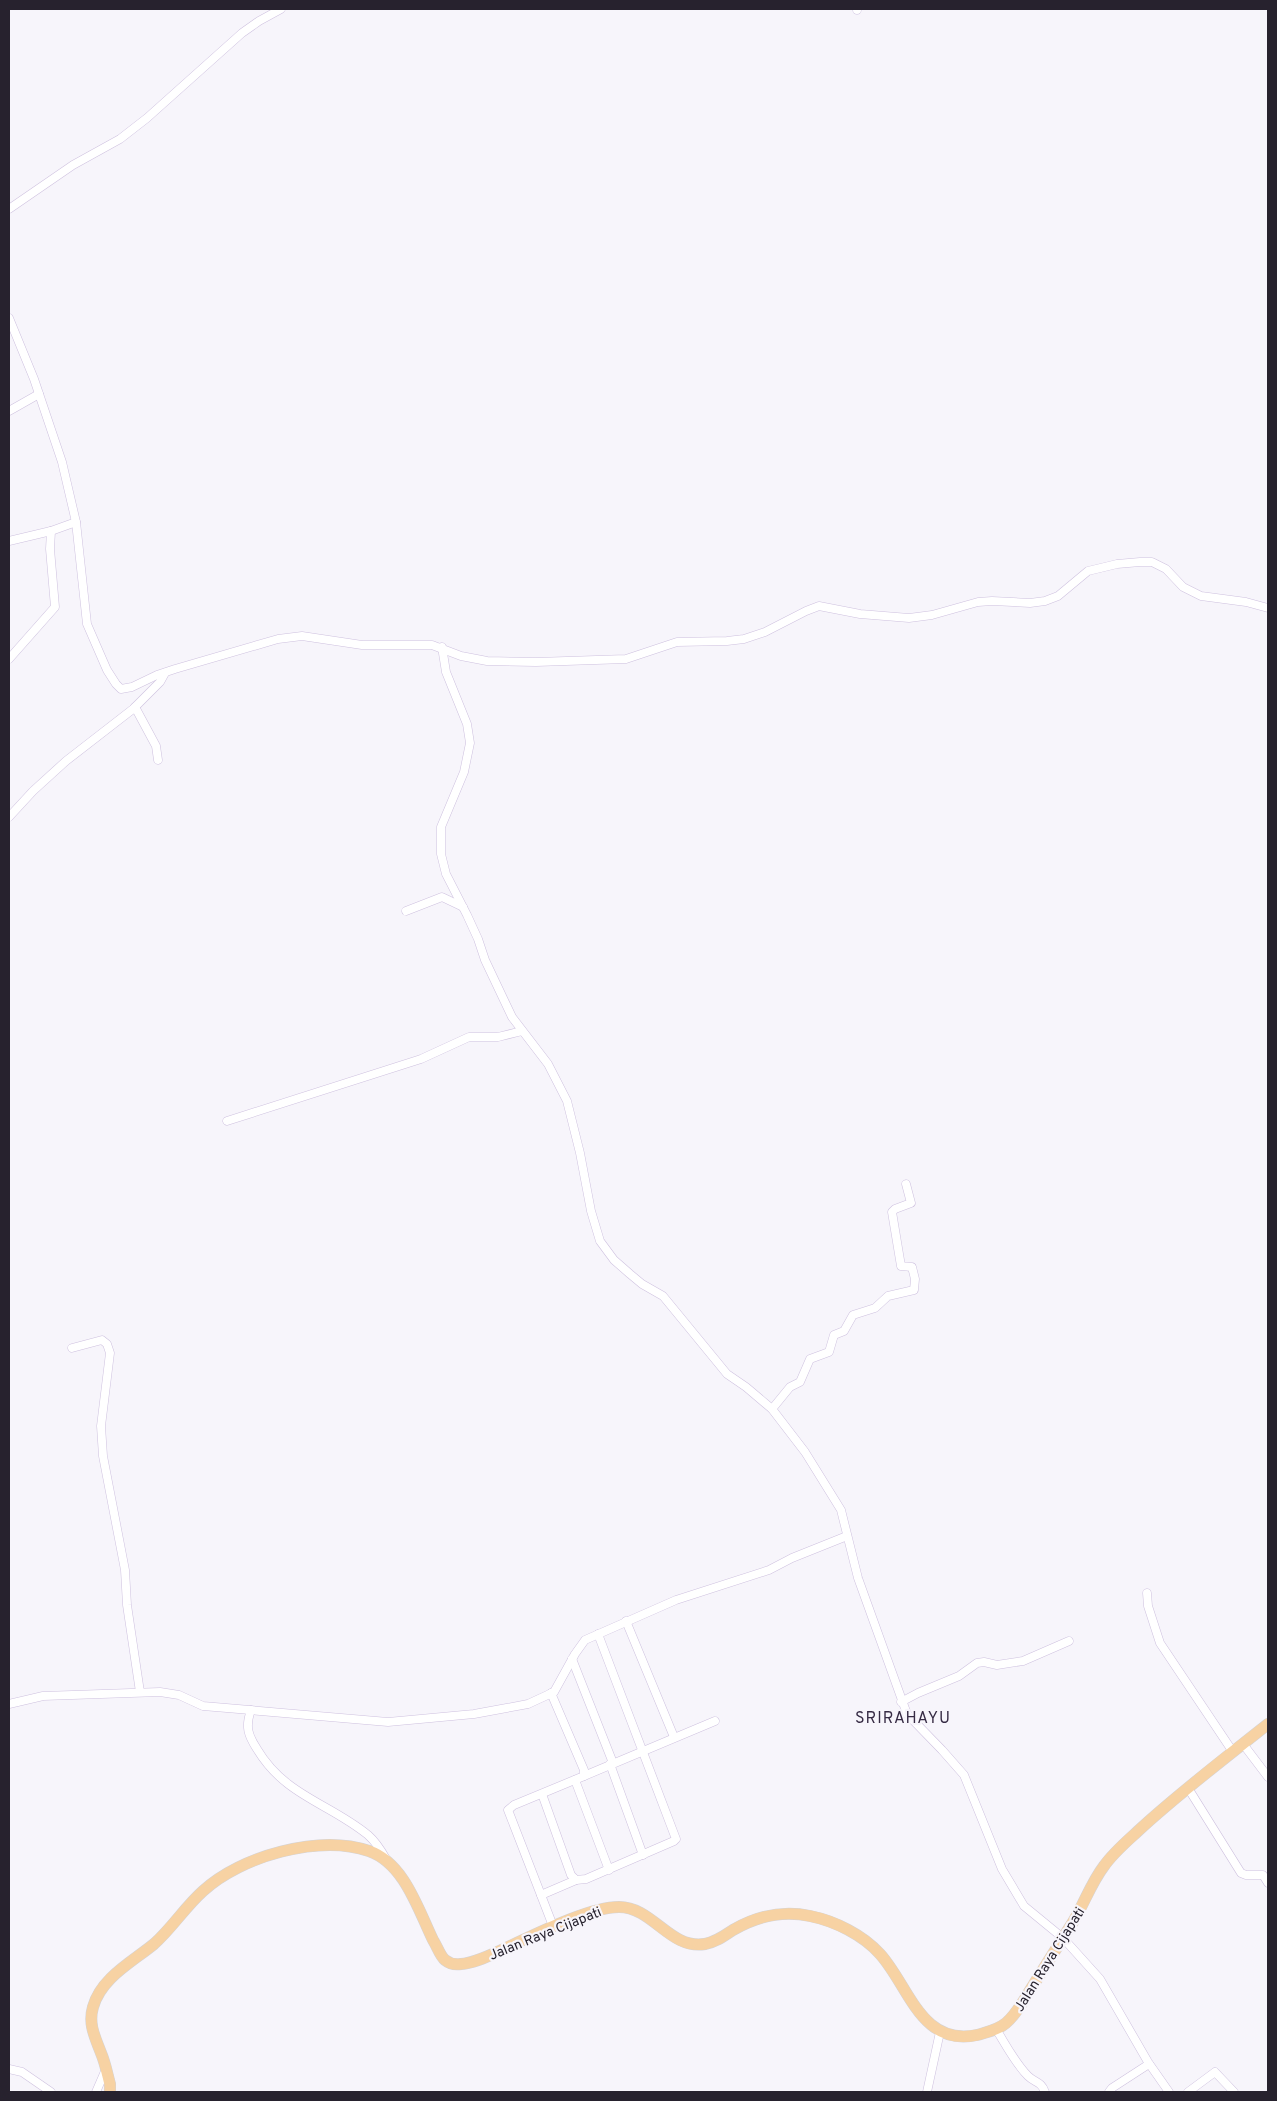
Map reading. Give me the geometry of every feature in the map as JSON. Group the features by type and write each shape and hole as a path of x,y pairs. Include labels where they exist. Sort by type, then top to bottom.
{"main road":[{"name":"Jalan Raya Cijapati","path":"386,1859 410,1893 442,1956 452,1964 476,1960 553,1926 607,1908 627,1908 646,1916 684,1943 698,1945 714,1942 759,1917 791,1914 823,1920 868,1942 879,1952 918,2011 940,2032 950,2036 965,2037 996,2029 1014,2016 1063,1938 1106,1863 1155,1815 1268,1724"},
{"path":"110,2092 106,2070 91,2025 93,2008 100,1991 114,1976 158,1940 202,1891 245,1863 296,1848 352,1846 386,1859"}],"street":[{"path":"9,209 73,165 120,139 147,118 242,33 281,9"},
{"path":"9,318 39,394 62,462 76,522 87,624 118,688 124,689 166,673 278,639 302,636 348,644 417,643 442,647 461,656 487,661 536,662 626,659 677,642 744,639 765,632 819,606 869,615 910,618 932,615 963,605 985,602 1030,604 1058,596 1088,571 1117,564 1140,562 1152,562 1166,569 1183,587 1201,596 1246,602 1268,608"},
{"path":"9,411 39,394"},
{"path":"9,541 51,531 76,522"},
{"path":"9,658 55,607 50,550 51,531"},
{"path":"442,647 446,672 463,713 469,736 469,750 464,772 441,827 440,834 446,874 478,939 485,960 512,1017 548,1064 567,1100 580,1153 591,1211 600,1241 630,1274 642,1284 663,1296 726,1374 746,1387 772,1409 805,1452 835,1498 845,1523 858,1578 907,1714 914,1724 964,1774 1002,1869 1013,1891 1024,1906 1063,1938 1100,1979 1149,2064 1169,2092"},
{"path":"9,817 33,791 66,761 135,707 160,682 166,673"},
{"path":"135,707 156,746 158,760"},
{"path":"406,911 442,897 463,907"},
{"path":"227,1121 422,1059 470,1037 498,1037 522,1031"},
{"path":"772,1409 790,1387 800,1382 810,1359 829,1352 834,1335 844,1331 853,1315 875,1308 888,1296 914,1290 915,1279 912,1267 900,1264 892,1212 895,1209 910,1204 906,1184"},
{"path":"72,1348 102,1340 107,1344 110,1353 101,1426 102,1441 125,1570 127,1605 140,1692"},
{"path":"9,1704 43,1696 140,1692 179,1695 203,1706 388,1722 421,1720 528,1704 554,1692 585,1640 676,1600 769,1570 792,1558 847,1536"},
{"path":"1147,1593 1148,1606 1160,1644 1232,1752"},
{"path":"626,1621 674,1737"},
{"path":"541,1895 576,1880 586,1879 609,1870 674,1842 676,1836 598,1634"},
{"path":"902,1702 918,1693 959,1676 977,1663 984,1662 997,1665 1023,1661 1068,1641"},
{"path":"572,1659 644,1855"},
{"path":"551,1693 584,1770 584,1776"},
{"path":"251,1710 247,1723 247,1732 266,1764 307,1799 336,1813 369,1836 379,1846 386,1859"},
{"path":"553,1926 508,1810 514,1805 715,1721"},
{"path":"1243,1744 1268,1777"},
{"path":"575,1780 609,1870"},
{"path":"1188,1788 1241,1873 1246,1875 1263,1875 1268,1883"},
{"path":"542,1794 571,1875 576,1880"},
{"path":"996,2029 1010,2053 1028,2076 1041,2083 1045,2092"},
{"path":"927,2092 940,2032"},
{"path":"1109,2092 1112,2088 1149,2064"},
{"path":"9,2069 22,2072 51,2092"},
{"path":"96,2092 106,2070"},
{"path":"1188,2092 1216,2072 1234,2092"}],"district":[{"name":"SRIRAHAYU","path":"903,1717"}]}
